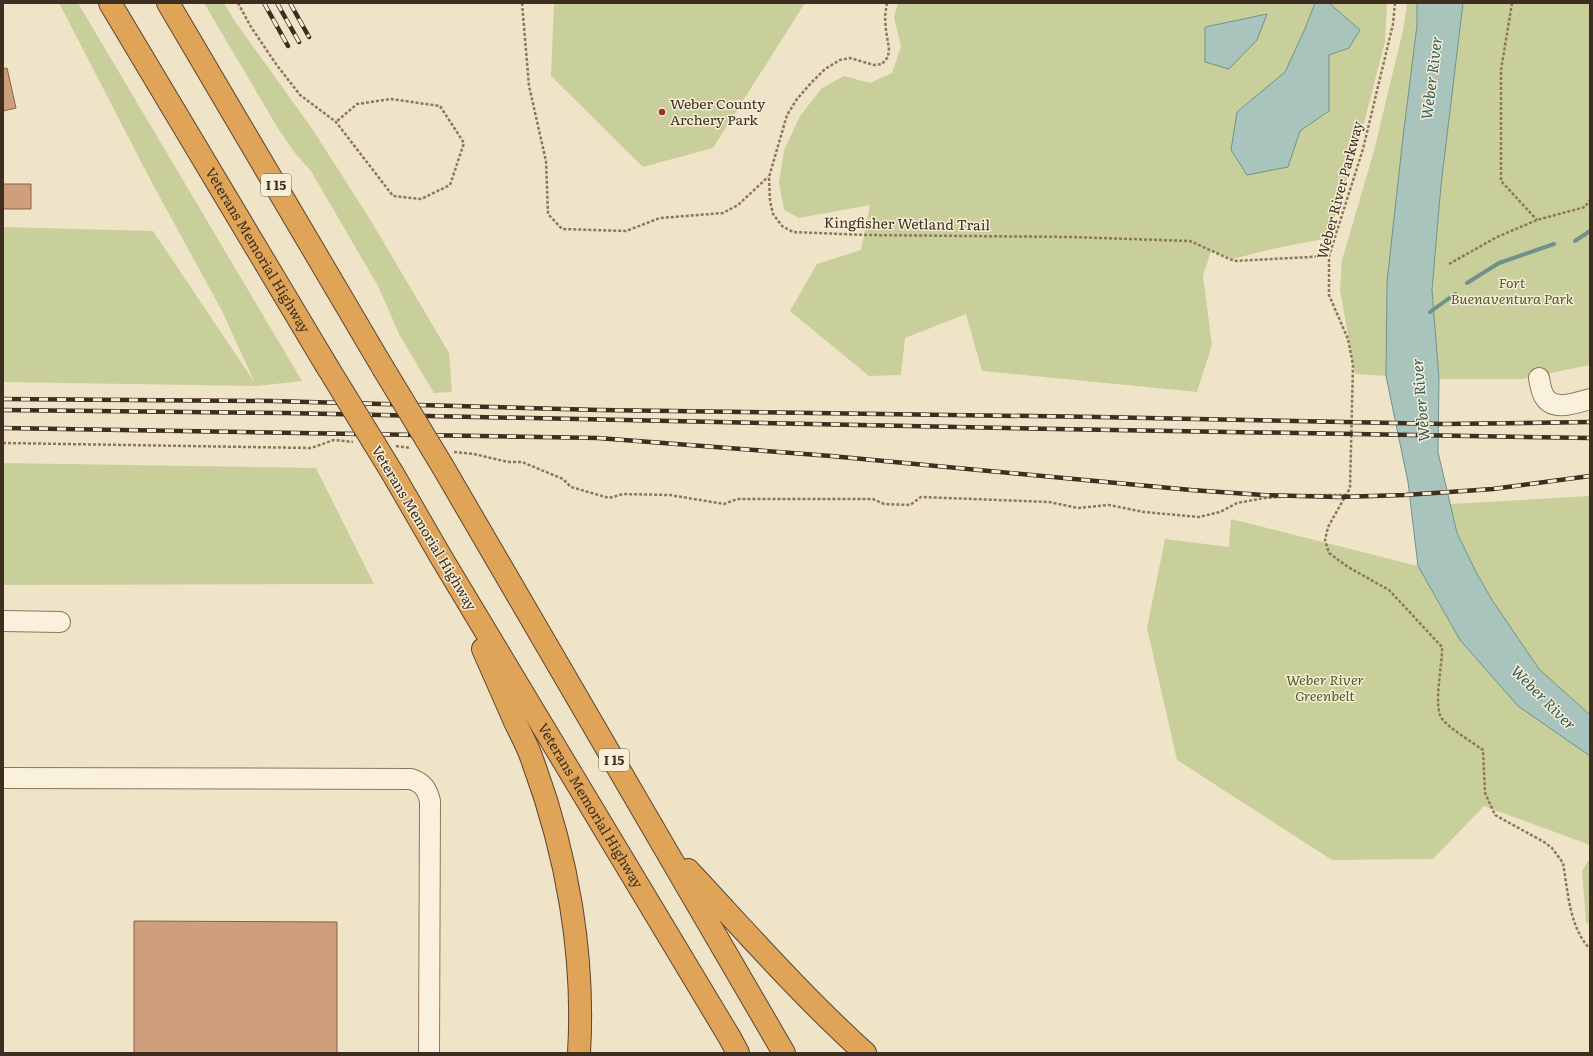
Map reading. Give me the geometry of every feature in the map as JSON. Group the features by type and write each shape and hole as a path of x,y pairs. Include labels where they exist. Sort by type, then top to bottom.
{"highway":[{"name":"Veterans Memorial Highway","path":"110,3 738,1053"},
{"name":"I 15","path":"168,3 384,368 447,459 659,838 784,1053"},
{"path":"441,557 533,761 563,862 573,919 579,974 579,1053"},
{"path":"659,838 784,974 831,1022 865,1053"}],"street":[{"path":"1539,378 1544,396 1551,403 1566,406 1590,399"},
{"path":"3,621 60,622"},
{"path":"3,778 411,778 420,782 425,787 430,801 429,1053"}],"path":[{"path":"238,3 251,27 276,64 300,94 336,122 393,196 421,199 450,185 464,143 440,106 391,99 357,104 336,122"},
{"path":"522,3 529,86 546,161 548,214 562,229 626,231 660,218 722,213 738,205 768,177"},
{"name":"Kingfisher Wetland Trail","path":"887,3 885,16 889,48 888,57 882,64 874,65 850,58 840,60 825,69 797,99 787,115 768,177 770,201 773,214 782,226 794,232 1071,237 1190,241 1234,261 1329,256"},
{"name":"Weber River Parkway","path":"1395,3 1393,24 1363,149 1329,256 1329,295 1348,340 1353,365 1350,488 1328,527 1325,540 1329,553 1348,567 1389,590 1442,647 1437,701 1442,720 1483,750 1485,793 1495,815 1544,842 1559,855 1563,863 1574,922 1579,934 1590,949"},
{"path":"1512,3 1501,70 1501,181 1537,220"},
{"path":"1449,264 1497,237 1537,220 1584,207 1590,200"},
{"path":"3,443 311,448 334,440 358,442"},
{"path":"389,445 412,448"},
{"path":"447,459 474,454 508,462 522,462 564,479 571,487 609,498 623,494 670,495 724,504 737,499 873,499 884,504 910,505 921,497 1049,502 1078,508 1109,505 1144,512 1199,517 1220,512 1237,503 1265,498 1306,495 1346,495"}],"green space":[{"path":"59,3 78,3 302,381 257,386 3,382 3,227 153,231 255,383 222,311 151,181"},
{"path":"204,3 224,3 234,20 313,130 371,221 449,353 452,392 434,393 400,336 378,286 311,171 295,153 279,130"},
{"name":"Weber County Archery Park","path":"554,3 805,3 713,148 643,167 551,76"},
{"path":"898,3 1315,3 1285,72 1237,112 1288,167 1300,131 1329,111 1329,55 1349,48 1360,30 1329,3 1387,3 1385,42 1359,142 1328,238 1272,249 1233,259 1211,251 1203,276 1212,345 1197,392 982,371 966,314 905,338 901,375 869,376 790,311 817,264 861,250 870,205 799,218 784,210 779,183 784,150 800,116 822,88 844,76 870,83 892,73 901,46 894,18"},
{"path":"1407,3 1417,3 1417,25 1387,282 1386,376 1355,374 1340,291 1342,260 1374,151 1403,30"},
{"name":"Fort Buenaventura Park","path":"1463,3 1590,3 1590,365 1522,379 1439,379 1432,290 1441,185"},
{"path":"3,463 316,468 374,584 3,585"},
{"path":"1590,496 1590,715 1539,669 1492,600 1476,572 1457,533 1450,504"},
{"name":"Weber River Greenbelt","path":"1231,519 1418,566 1460,640 1580,749 1590,756 1590,845 1484,806 1433,859 1332,860 1177,760 1147,628 1165,539 1229,547"},
{"path":"1590,858 1590,925 1586,922 1582,871"}],"water":[{"path":"1315,3 1329,3 1360,30 1349,48 1329,55 1329,111 1300,131 1288,167 1247,175 1231,150 1237,112 1285,72"},
{"name":"Weber River","path":"1417,3 1463,3 1441,185 1432,290 1439,379 1438,452 1457,533 1476,572 1492,600 1539,669 1590,715 1590,756 1518,706 1460,640 1418,566 1408,482 1386,376 1387,282 1417,25"},
{"path":"1267,14 1257,40 1229,69 1205,62 1205,27"}],"building":[{"path":"7,68 16,108 3,111 3,69"},
{"path":"3,184 31,184 31,209 3,209"},
{"path":"134,921 337,922 337,1053 134,1053"}],"waterway":[{"path":"1575,241 1590,231"},
{"path":"1467,283 1499,263 1554,244"},
{"path":"1430,312 1455,294"}],"railway":[{"path":"264,3 288,46"},
{"path":"277,3 299,42"},
{"path":"290,3 309,37"},
{"path":"3,399 272,401 599,410 1097,417 1444,424 1590,422"},
{"path":"3,410 286,413 1056,429 1590,438"},
{"path":"3,428 598,438 831,456 1191,490 1263,495 1339,497 1405,495 1493,489 1590,476"}],"place":[{"name":"Weber County Archery Park","path":"662,112"}]}
